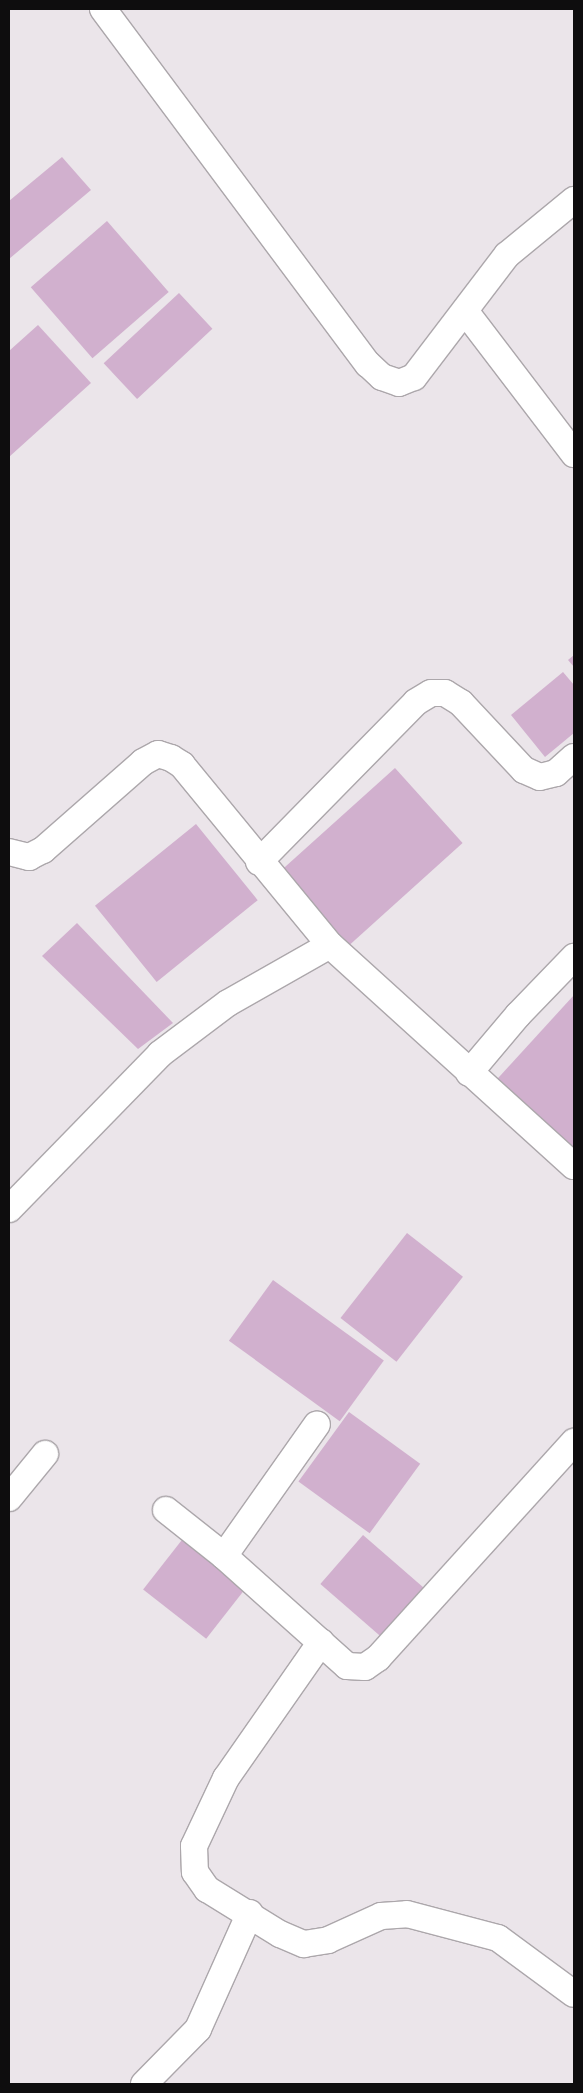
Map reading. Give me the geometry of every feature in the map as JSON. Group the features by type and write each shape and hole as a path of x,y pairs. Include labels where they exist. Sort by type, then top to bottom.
{"street":[{"path":"103,9 362,356 382,377 399,383 414,377 507,255 574,200"},
{"path":"466,311 574,454"},
{"path":"259,862 416,702 431,693 445,693 461,703 524,770 540,777 556,773 574,757"},
{"path":"9,852 29,857 43,850 143,762 158,754 182,765 259,862 330,946 468,1073 574,1166"},
{"path":"9,1209 160,1054 228,1003 330,946"},
{"path":"468,1073 574,957"},
{"path":"224,1556 317,1424"},
{"path":"166,1510 224,1556 347,1666 365,1667 378,1658 574,1442"},
{"path":"9,1498 45,1454"},
{"path":"321,1642 226,1778 194,1846 195,1872 208,1889 250,1913 280,1934 304,1944 328,1940 381,1916 407,1914 471,1929 498,1938 574,1994"},
{"path":"144,2084 198,2029 250,1913"}],"building":[{"path":"62,157 91,190 9,259 9,201"},
{"path":"107,221 169,292 92,358 31,287"},
{"path":"179,293 212,329 137,399 104,363"},
{"path":"38,325 91,383 9,457 9,351"},
{"path":"574,655 574,667 568,660"},
{"path":"563,672 574,685 574,733 545,757 511,715"},
{"path":"395,768 463,843 341,952 274,877"},
{"path":"196,824 258,900 157,982 95,906"},
{"path":"77,923 173,1023 138,1049 42,956"},
{"path":"574,995 574,1154 489,1088"},
{"path":"407,1233 463,1277 396,1362 341,1318"},
{"path":"273,1280 384,1361 340,1421 229,1341"},
{"path":"349,1412 420,1464 370,1533 298,1482"},
{"path":"363,1535 425,1589 382,1638 320,1584"},
{"path":"185,1536 248,1585 206,1639 143,1590"}]}
